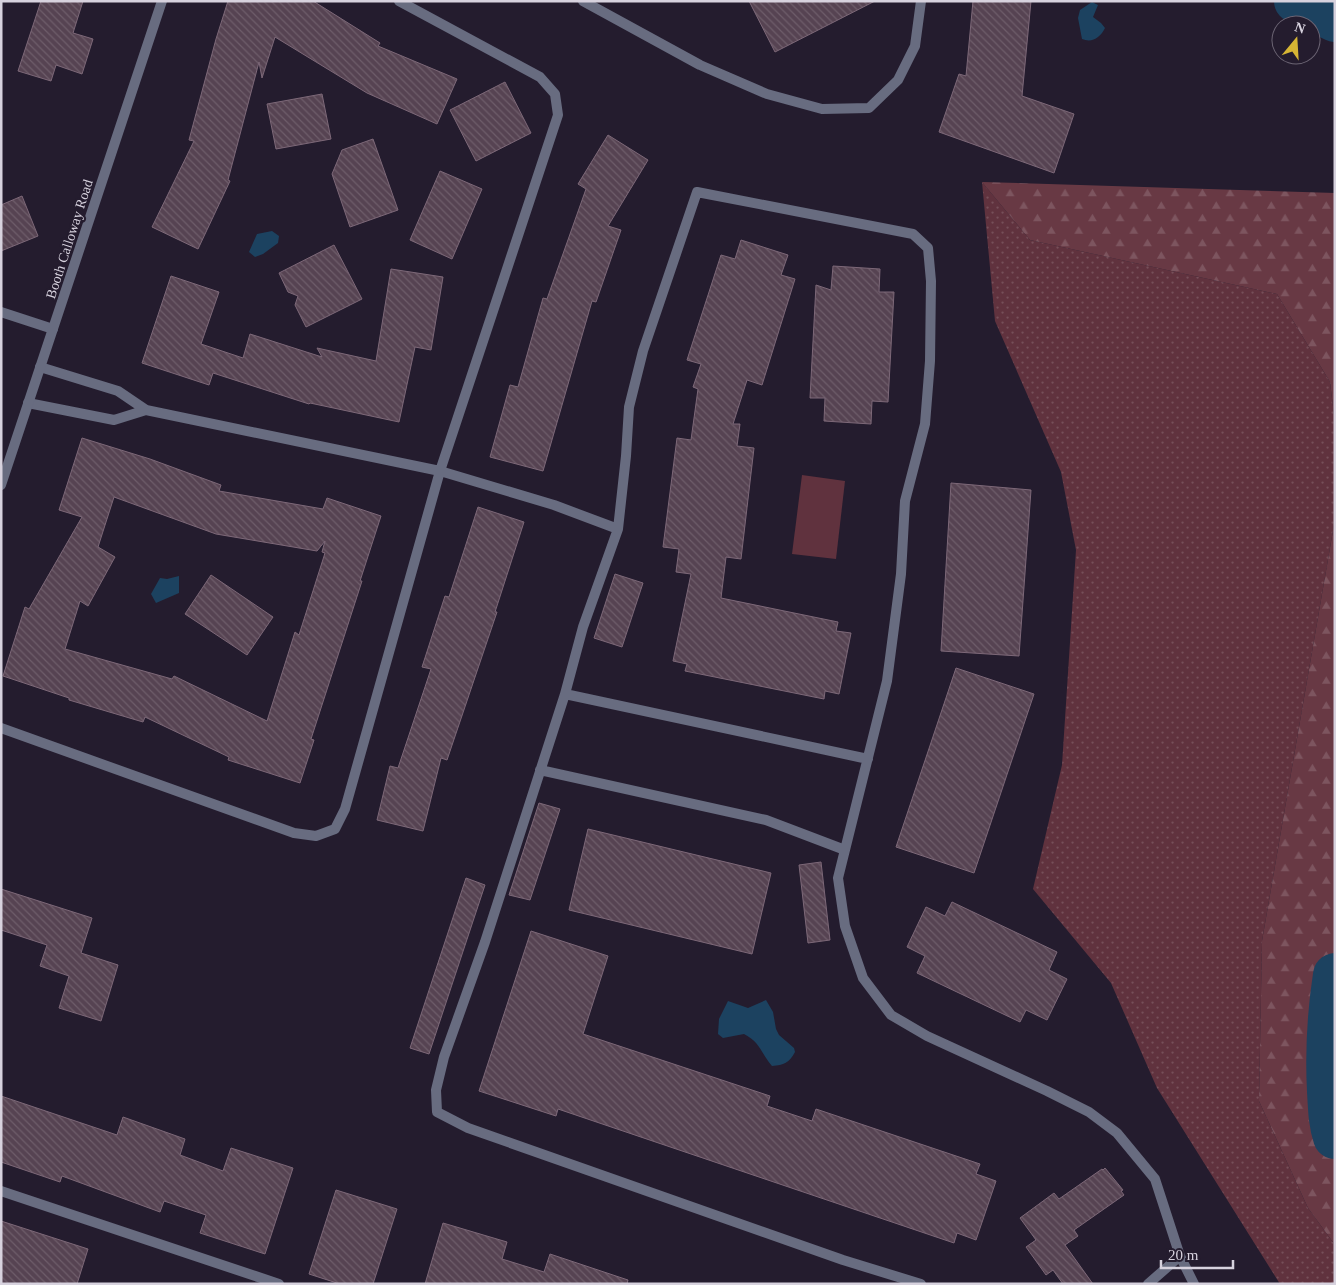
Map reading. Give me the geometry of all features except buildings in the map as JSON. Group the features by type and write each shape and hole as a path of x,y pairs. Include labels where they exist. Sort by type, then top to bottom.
{"street":[{"name":"Booth Calloway Road","path":"1,485 162,1"},
{"path":"1,728 294,833 316,836 335,829 345,809 440,471 558,115 555,94 540,77 399,1"},
{"path":"583,1 700,65 767,94 822,109 869,108 898,80 916,46 921,1"},
{"path":"921,1284 843,1260 486,1135 437,1112 436,1090 444,1057 485,942 565,694 583,627 618,529 629,407 643,351 697,192 913,234 928,248 931,281 930,361 925,424 905,502 901,574 887,681 838,878 845,926 863,978 891,1015 927,1036 1089,1112 1117,1133 1155,1179 1180,1256 1194,1284"},
{"path":"1,312 53,329"},
{"path":"40,367 118,391 146,410 440,471 554,506 618,529"},
{"path":"28,403 114,420 146,410"},
{"path":"565,694 868,759"},
{"path":"540,770 766,820 845,850"},
{"path":"1,1191 279,1284"},
{"path":"1148,1284 1180,1256"}],"shaded area":[{"path":"982,182 1030,240 1277,294 1330,382 1335,423 1335,519 1262,941 1259,1101 1308,1208 1335,1245 1335,1284 1280,1284 1157,1088 1111,983 1033,889 1062,765 1076,550 1061,472 995,321"},
{"path":"802,475 845,481 836,559 792,554"}],"green space":[{"path":"1279,1 1335,1 1335,30 1321,23 1321,15 1306,15"},
{"path":"982,182 1335,193 1335,423 1330,382 1277,294 1030,240"},
{"path":"1335,519 1335,1245 1308,1208 1259,1101 1262,941"}],"water":[{"path":"1092,2 1098,5 1093,17 1105,28 1095,39 1086,40 1082,39 1078,18 1080,10"},
{"path":"272,231 279,236 278,243 263,254 255,257 249,252 257,234"},
{"path":"179,576 179,593 156,603 151,594 160,578 167,579"},
{"path":"766,1000 773,1012 779,1035 794,1048 795,1052 791,1059 780,1065 772,1066 757,1044 744,1034 723,1038 718,1034 719,1019 728,1001 748,1008"}],"waterway":[{"path":"1296,1 1335,20"},
{"path":"1335,975 1328,1047 1330,1114 1335,1137"}]}
